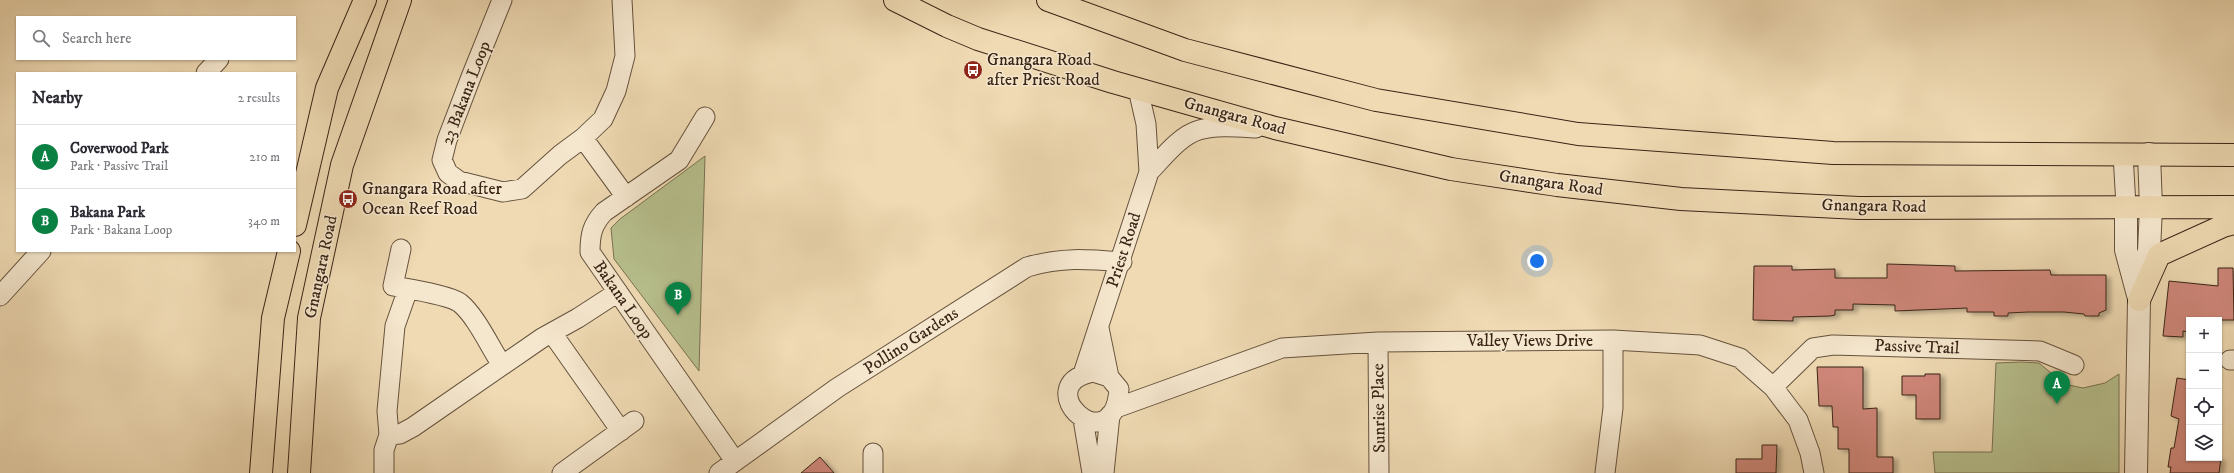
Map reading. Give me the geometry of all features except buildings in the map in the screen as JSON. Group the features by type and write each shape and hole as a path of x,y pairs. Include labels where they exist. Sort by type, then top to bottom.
{"main road":[{"name":"Gnangara Road","path":"296,221 327,88 365,0"},
{"name":"Gnangara Road","path":"895,0 978,39 1138,90 1275,128 1451,169 1557,185 1681,199 1859,208 2126,206 2234,207"},
{"path":"1048,0 1185,50 1376,100 1578,134 1833,153 2234,155"},
{"name":"Gnangara Road","path":"298,473 309,318 342,165 399,4"},
{"path":"2139,300 2159,255 2234,223"},
{"name":"Gnangara Road","path":"261,473 273,318 289,252"}],"street":[{"name":"23 Bakana Loop","path":"502,0 447,140 442,160 448,173 459,181 503,192 522,188 560,155 583,138 603,119 616,91 625,56 622,0"},
{"path":"207,72 218,60"},
{"name":"Priest Road","path":"1083,374 1122,262 1149,172 1146,124 1138,90"},
{"name":"Bakana Loop","path":"705,118 679,160 604,212 595,222 590,236 590,252 735,461"},
{"name":"Priest Road","path":"1149,172 1181,141 1199,130 1228,127 1275,128"},
{"path":"583,138 626,197"},
{"path":"2124,154 2126,250 2139,300"},
{"path":"2136,473 2139,300 2149,251 2151,207 2149,154"},
{"path":"401,249 393,286 459,302 470,314 502,365"},
{"path":"0,296 40,252"},
{"name":"Pollino Gardens","path":"719,473 837,388 1027,267 1074,258 1122,262"},
{"path":"384,473 384,450 389,435 387,411 396,326 408,289"},
{"path":"389,435 400,434 413,427 542,338 618,292"},
{"path":"1099,328 1114,397 1104,473"},
{"path":"552,333 628,426 562,473"},
{"path":"1605,473 1614,408 1614,340"},
{"name":"Valley Views Drive","path":"1114,397 1182,382 1282,348 1378,342 1614,340 1700,345 1740,358 1772,387 1798,420 1810,453 1814,473"},
{"name":"Sunrise Place","path":"1378,342 1379,473"},
{"name":"Passive Trail","path":"1772,387 1813,348 1833,345 2040,351 2074,365"},
{"path":"1093,372 1114,397 1102,420 1093,422 1083,420 1075,414 1070,406 1068,397 1073,383 1083,374 1093,372"},
{"path":"1083,420 1092,473"},
{"path":"873,453 873,473"}],"green space":[{"path":"705,156 699,371 614,259 611,228 620,219"},
{"path":"1996,363 2039,363 2064,384 2083,388 2105,383 2119,374 2119,473 1935,473 1933,452 1992,452"}],"place":[{"name":"Gnangara Road after Priest Road","path":"973,70"},
{"name":"Gnangara Road after Ocean Reef Road","path":"348,199"},
{"name":"Bakana Park","path":"678,315"},
{"name":"Coverwood Park","path":"2057,404"}]}
